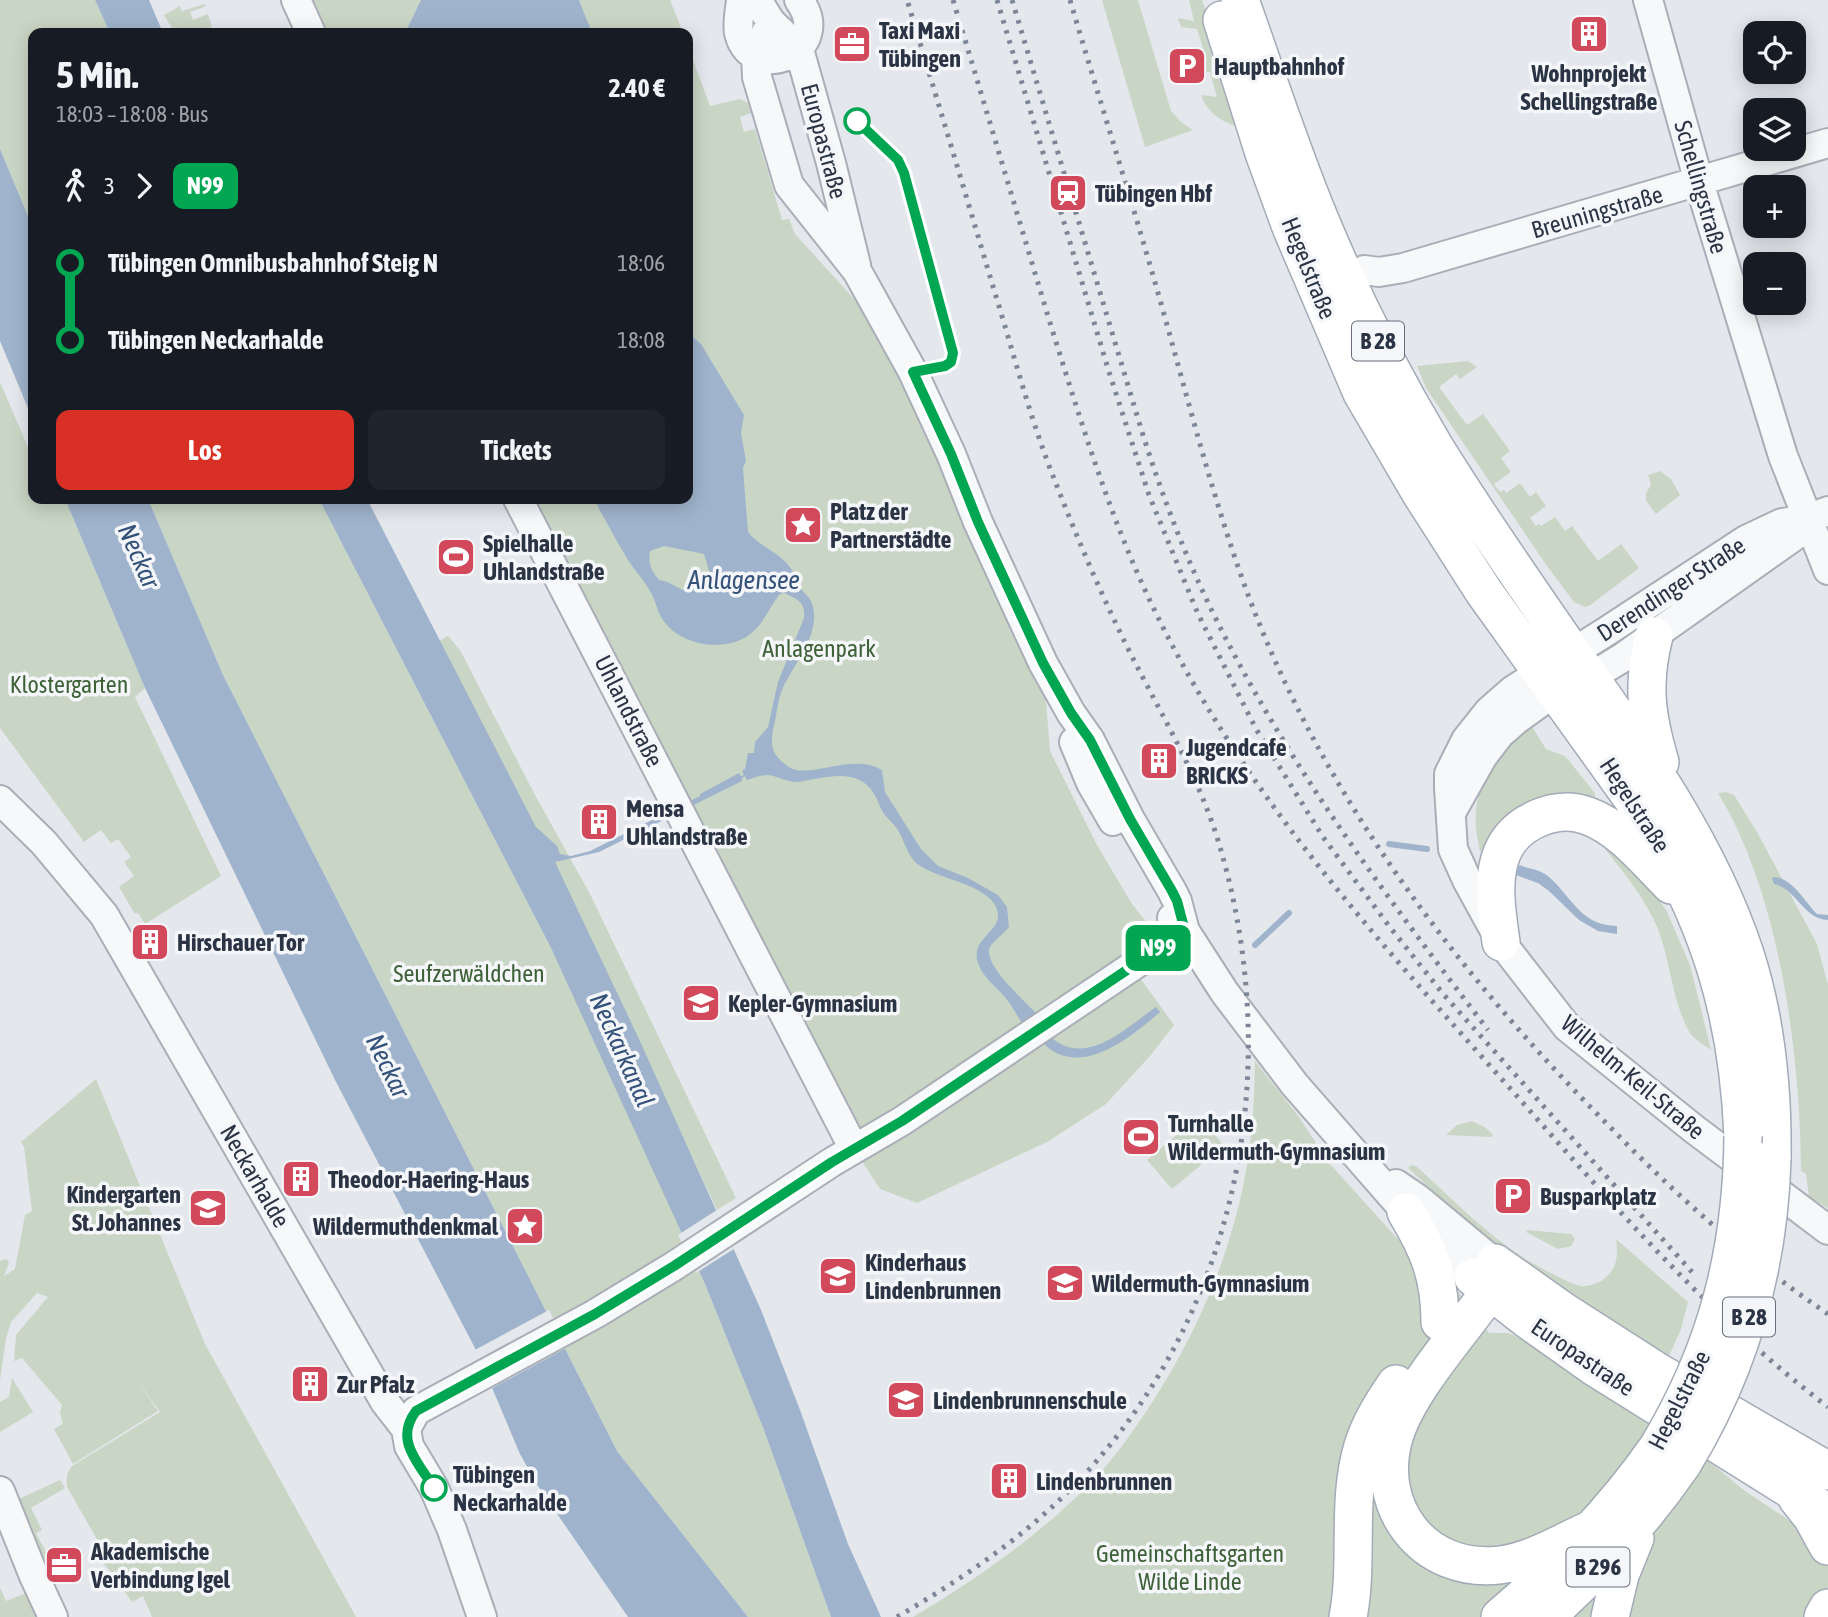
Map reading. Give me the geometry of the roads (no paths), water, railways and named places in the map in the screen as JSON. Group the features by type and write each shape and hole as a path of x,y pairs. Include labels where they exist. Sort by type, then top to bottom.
{"main road":[{"name":"Hegelstraße","path":"1215,0 1264,153 1291,227 1362,393 1442,528 1642,812 1666,852 1694,908 1715,961 1731,1021 1738,1061 1743,1136 1741,1199 1738,1228 1721,1307 1670,1455 1646,1513 1590,1576 1546,1617"},
{"name":"Hegelstraße","path":"1240,0 1319,219 1392,370 1463,492 1616,712 1703,855 1747,962 1767,1058 1772,1159 1770,1202 1760,1271 1744,1335 1717,1400 1670,1455 1624,1494 1541,1581 1500,1617"},
{"name":"B 28","path":"1654,636 1646,676 1646,701 1667,794"},
{"path":"1502,942 1496,895 1501,851 1510,837 1530,821 1552,813 1571,811 1590,816 1614,831 1694,908"},
{"path":"1406,1212 1434,1267 1440,1322"},
{"path":"1348,1617 1354,1568 1355,1491 1363,1446 1372,1422 1440,1322 1486,1277"},
{"path":"1486,1277 1395,1433 1389,1478 1396,1506 1414,1536 1424,1545 1446,1558 1479,1566 1503,1565 1536,1555 1594,1528"},
{"name":"Europastraße","path":"1486,1277 1563,1311 1658,1371 1828,1471"},
{"name":"Europastraße","path":"1486,1277 1593,1366 1828,1513"},
{"path":"1787,1487 1812,1517 1828,1546"},
{"path":"1610,1617 1620,1575 1646,1513"},
{"path":"1823,1617 1828,1608"}],"street":[{"path":"296,0 308,28"},
{"path":"741,0 739,32 746,47 756,55 776,59 784,58 799,49 807,34 806,10 799,0"},
{"name":"Schellingstraße","path":"1648,0 1699,182 1783,456 1818,515 1828,570"},
{"name":"Europastraße","path":"764,11 756,55 757,77 789,185 857,271 913,372 1043,663 1071,713 1090,740 1130,819 1177,901 1185,931 1283,1071 1406,1212 1486,1277"},
{"name":"Europastraße","path":"764,11 799,49 831,163 857,271"},
{"name":"Breuningstraße","path":"1364,270 1378,272 1403,268 1828,142"},
{"name":"Uhlandstraße","path":"521,504 854,1149"},
{"name":"Derendinger Straße","path":"1582,665 1746,540 1782,523 1818,515"},
{"name":"Derendinger Straße","path":"1549,683 1582,665 1654,636 1793,537 1818,515"},
{"name":"Wilhelm-Keil-Straße","path":"1549,683 1528,711 1500,734 1483,756 1452,811 1450,828 1453,849 1467,880 1502,942 1559,1017 1577,1036 1828,1230"},
{"name":"Neckarhalde","path":"0,800 44,843 104,915 385,1402 411,1420 409,1446 434,1488 452,1530 482,1617"},
{"path":"411,1420 595,1314 755,1214 902,1121 1185,931"},
{"name":"Europastraße","path":"1366,1165 1418,1199 1486,1277"},
{"path":"0,1491 25,1556 53,1617"}],"water":[{"path":"95,0 149,0 161,28 108,28"},
{"path":"421,0 579,0 590,28 407,28"},
{"path":"0,149 28,216 28,408 0,341"},
{"path":"693,337 701,344 744,415 741,433 746,461 743,468 748,532 789,566 813,607 813,629 782,690 773,728 774,752 782,762 797,770 857,764 882,770 885,792 921,849 938,866 968,878 998,895 1007,907 1009,927 990,947 992,963 1036,1013 1033,1015 1044,1030 1059,1043 1072,1048 1098,1045 1156,1007 1160,1012 1137,1031 1095,1055 1065,1056 1051,1050 1026,1020 1022,1023 978,963 979,946 997,922 996,907 991,899 973,888 918,864 897,829 882,811 873,792 858,779 839,776 795,782 768,775 747,780 745,776 742,781 599,852 555,862 639,1039 761,1310 848,1544 881,1617 831,1617 764,1430 705,1284 551,948 322,504 370,504 536,827 557,846 560,854 571,856 590,851 700,796 739,773 744,775 742,771 745,769 748,753 754,753 755,742 768,727 778,682 804,618 802,605 797,599 784,593 779,595 755,630 745,638 720,645 694,642 671,629 661,617 652,595 628,560 597,504 693,504","holes":["664,546 704,554 709,571 703,587 684,590 659,580 652,570 650,551"]},
{"name":"Neckar","path":"67,504 150,504 223,675 617,1451 748,1617 628,1617 536,1483 520,1454 476,1350 336,1082 145,688"},
{"path":"1519,865 1546,874 1586,916 1594,921 1617,926 1617,934 1598,931 1579,920 1538,883 1516,875"},
{"path":"1772,878 1793,886 1817,914 1828,915 1828,920 1812,915 1789,892 1774,884"}],"waterway":[{"path":"1389,844 1427,849"},
{"path":"1255,945 1289,913"}],"railway":[{"path":"953,0 1051,326 1106,493 1145,590 1181,661 1221,729 1264,794 1360,917 1589,1178 1703,1298 1785,1373 1828,1407"},
{"path":"997,0 1109,372 1149,495 1198,614 1256,729 1323,837 1444,995 1692,1272"},
{"path":"1012,0 1142,432 1203,593 1243,670 1306,777 1413,931 1488,1030"},
{"path":"1070,0 1140,230 1223,522 1247,592 1278,667 1314,740 1354,810 1447,943 1553,1067 1634,1152 1687,1202 1769,1272 1828,1314"},
{"path":"897,1617 972,1570 1042,1516 1085,1474 1139,1406 1182,1333 1214,1255 1236,1174 1247,1090 1247,1005 1237,920 1217,837 1192,773 1106,602 1046,458 908,3"}],"place":[{"name":"Wohnprojekt Schellingstraße","path":"1589,34"},
{"name":"Taxi Maxi Tübingen","path":"852,44"},
{"name":"Hauptbahnhof","path":"1187,66"},
{"name":"Tübingen Hbf","path":"1068,193"},
{"name":"Platz der Partnerstädte","path":"803,525"},
{"name":"Spielhalle Uhlandstraße","path":"456,557"},
{"name":"Jugendcafe BRICKS","path":"1159,761"},
{"name":"Mensa Uhlandstraße","path":"599,822"},
{"name":"Hirschauer Tor","path":"150,942"},
{"name":"Kepler-Gymnasium","path":"701,1003"},
{"name":"Turnhalle Wildermuth-Gymnasium","path":"1141,1137"},
{"name":"Theodor-Haering-Haus","path":"301,1179"},
{"name":"Busparkplatz","path":"1513,1196"},
{"name":"Kindergarten St. Johannes","path":"208,1208"},
{"name":"Wildermuthdenkmal","path":"525,1226"},
{"name":"Kinderhaus Lindenbrunnen","path":"838,1276"},
{"name":"Wildermuth-Gymnasium","path":"1065,1283"},
{"name":"Zur Pfalz","path":"310,1384"},
{"name":"Lindenbrunnenschule","path":"906,1400"},
{"name":"Lindenbrunnen","path":"1009,1481"},
{"name":"Tübingen Neckarhalde","path":"434,1488"},
{"name":"Akademische Verbindung Igel","path":"64,1565"}],"water label":[{"name":"Anlagensee","path":"744,580"},
{"name":"Neckarkanal","path":"622,1050"}],"park label":[{"name":"Anlagenpark","path":"819,648"},
{"name":"Klostergarten","path":"69,684"},
{"name":"Seufzerwäldchen","path":"469,973"},
{"name":"Gemeinschaftsgarten Wilde Linde","path":"1190,1567"}]}
